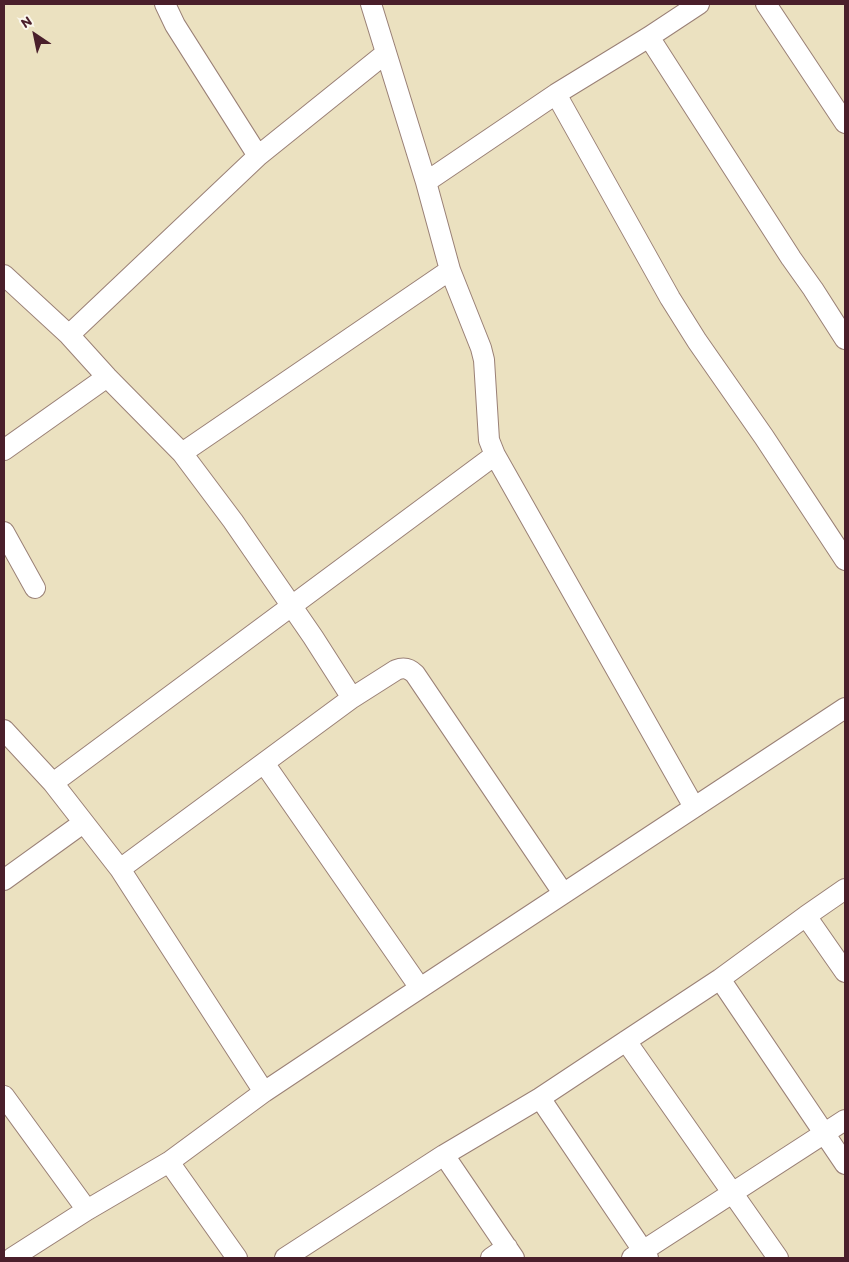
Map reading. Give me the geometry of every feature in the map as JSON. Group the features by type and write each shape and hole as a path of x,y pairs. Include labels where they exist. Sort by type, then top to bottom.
{"street":[{"path":"165,4 176,25 258,156"},
{"path":"372,4 426,182 450,270 481,348 484,360 489,440 495,455 694,807"},
{"path":"426,182 556,94 649,37 698,4"},
{"path":"766,4 845,123"},
{"path":"649,37 845,339"},
{"path":"70,335 258,156 386,53"},
{"path":"556,94 674,305 764,436 845,560"},
{"path":"182,453 450,270"},
{"path":"4,275 70,335 107,377 182,453 233,521 313,636 352,698"},
{"path":"4,450 107,377"},
{"path":"53,783 495,455"},
{"path":"4,532 36,588"},
{"path":"120,869 352,698 396,670 406,668 415,674 563,893"},
{"path":"12,1258 87,1210 169,1162 264,1092 845,708"},
{"path":"4,730 53,783 120,869 264,1092"},
{"path":"264,763 420,988"},
{"path":"4,880 83,823"},
{"path":"285,1258 444,1155 540,1098 720,979 845,889"},
{"path":"806,916 845,972"},
{"path":"720,979 845,1164"},
{"path":"626,1041 778,1258"},
{"path":"4,1096 87,1210"},
{"path":"540,1098 641,1256 845,1120"},
{"path":"444,1155 504,1254"},
{"path":"169,1162 237,1258"}]}
